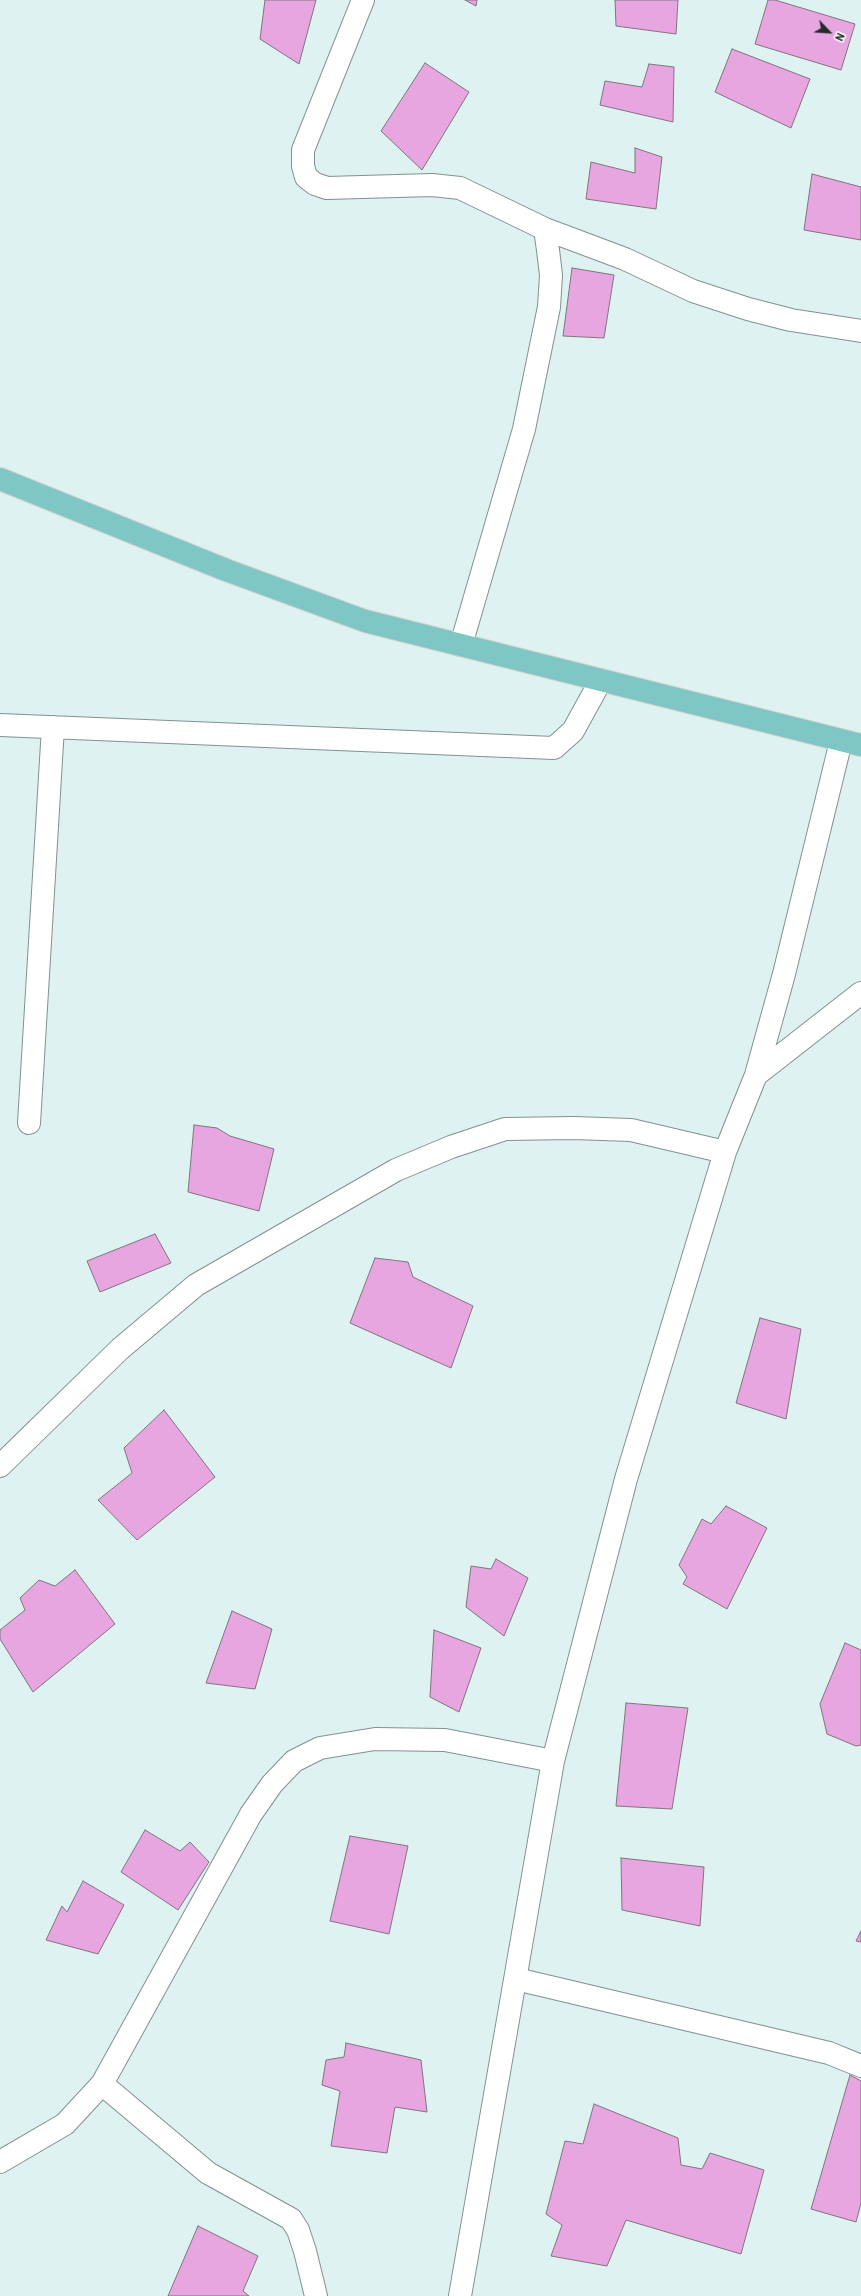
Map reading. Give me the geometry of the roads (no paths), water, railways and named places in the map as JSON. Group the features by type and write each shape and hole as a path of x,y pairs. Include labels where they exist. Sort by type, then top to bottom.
{"main road":[{"path":"0,479 262,584 365,621 851,743"}],"street":[{"path":"363,0 303,150 302,166 306,177 315,184 327,188 432,185 460,188 545,229 625,259 693,291 748,309 791,320 861,331"},
{"path":"461,645 524,429 549,307 551,275 545,229"},
{"path":"0,725 554,748 573,731 601,680"},
{"path":"29,1123 53,727"},
{"path":"460,2296 553,1761 626,1479 725,1152 756,1075 851,743"},
{"path":"756,1075 861,993"},
{"path":"0,1466 120,1348 196,1285 396,1170 451,1147 505,1129 574,1128 631,1130 725,1152"},
{"path":"0,2162 65,2124 102,2084 251,1814 272,1784 294,1761 320,1748 375,1739 445,1740 553,1761"},
{"path":"516,1979 828,2053 861,2066"},
{"path":"102,2084 208,2173 291,2219 298,2230 305,2251 316,2296"}]}
